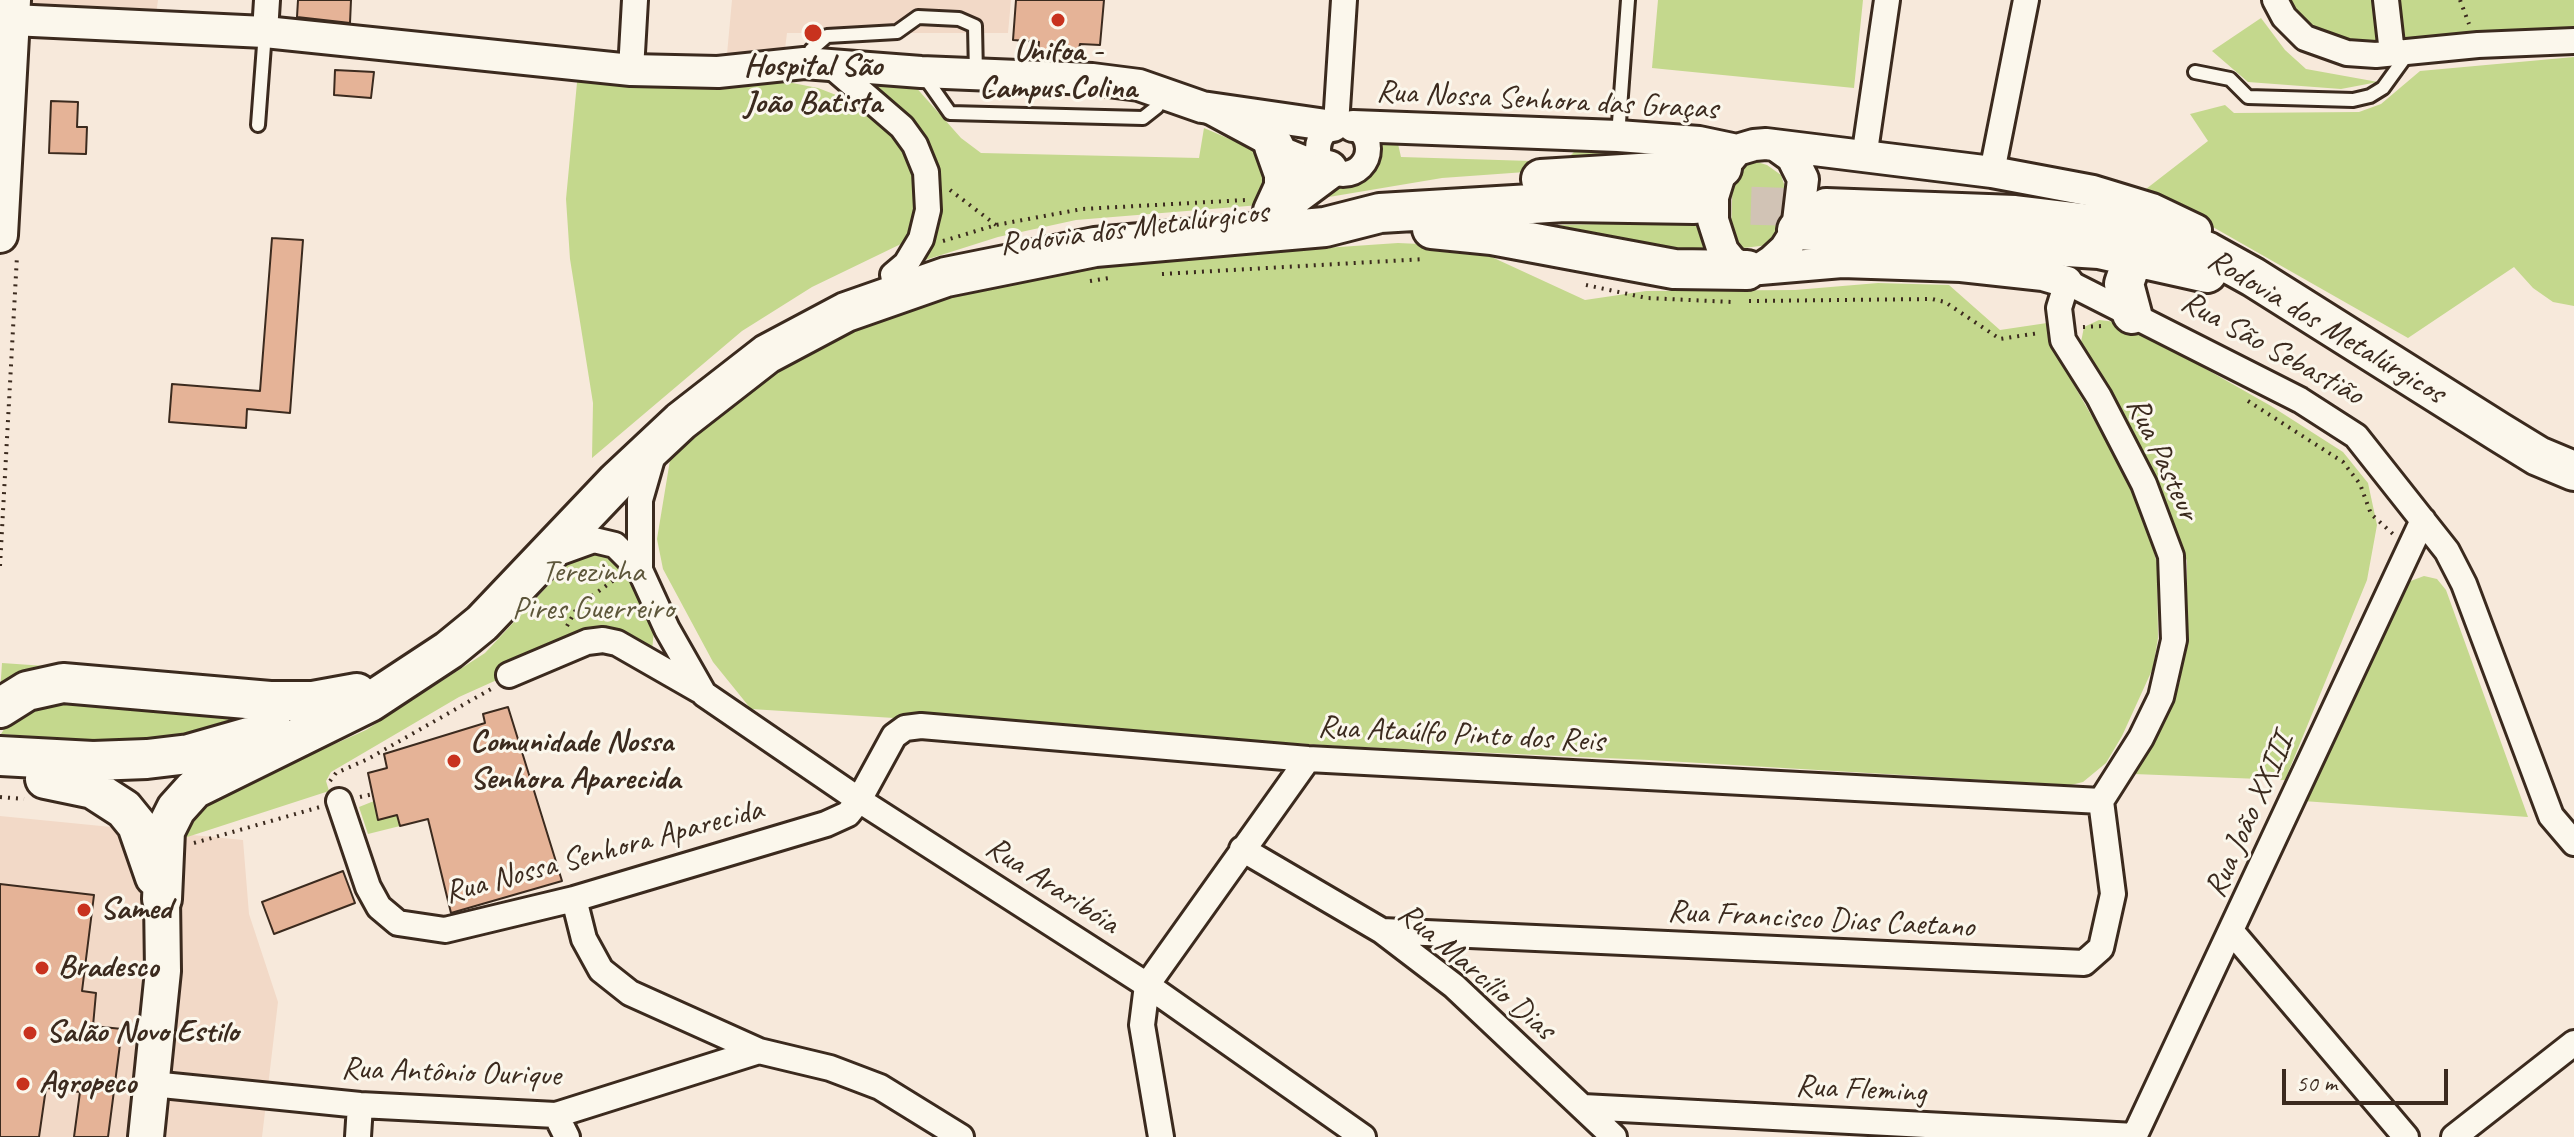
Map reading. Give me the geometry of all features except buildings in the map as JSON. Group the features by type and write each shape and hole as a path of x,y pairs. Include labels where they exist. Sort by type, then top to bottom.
{"main road":[{"path":"5,233 12,10"},
{"path":"1273,211 1284,187 1284,174 1274,146"},
{"path":"1273,211 1325,192 1423,189 1729,159"},
{"path":"1325,192 1446,229 1674,269 1747,286"},
{"name":"Rodovia dos Metalúrgicos","path":"315,731 370,702 449,650 482,623 661,439 722,387 783,343 846,312 909,288 983,267 1095,247 1325,192 1380,213 1565,202 1694,204"},
{"name":"Rodovia dos Metalúrgicos","path":"93,775 229,745 301,720 357,693 454,630 642,437 720,368 806,313 893,275 1035,237 1111,226 1273,211"},
{"name":"Rodovia dos Metalúrgicos","path":"1805,225 2015,215 2158,232 2208,252 2253,277 2538,456 2574,471"},
{"path":"1805,225 2134,254 2218,276 2253,277"},
{"path":"2120,320 2124,284 2134,254"},
{"path":"0,708 27,691 63,683 291,701 357,693"},
{"path":"24,784 93,775 193,768 315,731"},
{"path":"146,1137 163,971 165,831 184,797 205,782 315,731"},
{"path":"0,756 93,775 137,825 162,899"}],"street":[{"path":"265,32 267,0"},
{"path":"631,70 635,0"},
{"path":"1341,126 1344,0"},
{"path":"1864,158 1887,0"},
{"path":"1992,172 2026,0"},
{"path":"2275,0 2294,29 2317,45 2347,53 2400,53 2478,45 2574,41"},
{"path":"2386,0 2400,53"},
{"name":"Rua Nossa Senhora das Graças","path":"12,10 265,32 631,70 718,72 816,64 976,75 1103,79 1161,91 1202,107 1274,146 1325,192"},
{"path":"816,64 902,127 915,145 926,172 928,210 921,239 911,258 893,275"},
{"name":"Rua Nossa Senhora das Graças","path":"1202,107 1341,126 1699,142 1729,159"},
{"path":"1325,192 1365,162 1365,137 1341,126"},
{"path":"1325,192 1318,142 1341,126"},
{"path":"1778,147 1792,157 1803,179 1805,225 1747,286 1717,237 1713,197 1729,159 1754,145 1778,147 1992,172 2093,191 2152,209 2203,233 2253,277"},
{"name":"Rua São Sebastião","path":"1805,225 1842,262"},
{"name":"Rua São Sebastião","path":"1747,286 1842,262 2001,269 2067,282 2120,320 2300,400 2356,436 2447,551 2464,584 2551,816 2574,843"},
{"path":"2060,328 2059,308 2067,282"},
{"name":"Rua Pasteur","path":"2060,328 2063,340 2099,397 2144,484 2171,556 2174,640 2161,697 2141,738 2101,801"},
{"path":"638,568 640,500 644,476 661,439"},
{"name":"Rua João XXIII","path":"2134,1137 2423,520"},
{"path":"543,559 584,542 601,540 615,545 638,568"},
{"name":"Rua Araribóia","path":"638,568 704,694"},
{"name":"Rua Araribóia","path":"509,675 595,640 617,643 704,694 859,800 1147,985 1363,1137"},
{"name":"Rua Ataúlfo Pinto dos Reis","path":"859,800 894,736 905,728 921,726 1308,759 2101,801"},
{"path":"1161,1137 1142,1025 1147,985 1308,759"},
{"name":"Rua Nossa Senhora Aparecida","path":"339,801 373,897 398,923 445,930 574,899 826,824 848,814 859,800"},
{"name":"Rua Francisco Dias Caetano","path":"1382,931 2084,963 2101,948 2113,894 2101,801"},
{"name":"Rua Marcílio Dias","path":"1242,849 1382,931 1454,986 1614,1137"},
{"path":"574,899 584,939 601,970 630,993 759,1051 830,1068 880,1087 961,1137"},
{"path":"2232,932 2406,1137"},
{"path":"2454,1137 2574,1043"},
{"name":"Rua Antônio Ourique","path":"152,1084 561,1126 759,1051"},
{"path":"358,1137 360,1105"},
{"name":"Rua Fleming","path":"1583,1107 2134,1137"}],"lane":[{"path":"1618,136 1628,0"},
{"path":"816,64 811,50 827,36 897,32 918,17 959,19 975,26 976,75"},
{"path":"258,125 265,32"},
{"path":"2195,72 2230,79 2241,92 2253,97 2362,99 2383,88 2400,53"},
{"path":"921,72 950,113 1143,118 1157,107 1161,91"}],"path":[{"path":"926,172 996,225"},
{"path":"0,566 5,233"},
{"path":"1152,274 1433,259"},
{"path":"1086,281 1116,277"},
{"path":"1580,284 1647,298 1747,286 1932,299 1945,302 2000,339 2120,320"},
{"path":"2241,397 2343,462 2360,484 2371,514 2408,547"},
{"path":"570,651 566,634 572,612 638,568"},
{"path":"182,847 339,801 330,785 333,775 501,683 509,675"},
{"path":"0,797 24,784"}],"shaded area":[{"path":"0,0 158,0 156,15 0,3"},
{"name":"Hospital São João Batista","path":"732,0 1011,0 1008,33 787,33 784,57 726,65"},
{"path":"0,816 243,840 249,914 278,1002 262,1137 0,1137"}],"green space":[{"path":"1658,0 1863,0 1854,88 1652,68"},
{"path":"2288,0 2375,0 2378,39 2376,43 2340,42 2316,32 2299,19"},
{"path":"2392,0 2574,0 2574,32 2398,45"},
{"path":"2261,18 2285,50 2306,69 2378,82 2341,89 2248,82 2212,51"},
{"path":"2574,57 2574,306 2553,302 2533,288 2514,267 2408,338 2146,189 2208,141 2190,114 2225,105 2234,113 2359,112 2381,104 2420,71"},
{"path":"578,72 772,79 818,88 849,100 876,118 909,158 915,174 917,215 903,243 812,287 742,331 592,458 593,403 570,259 566,199"},
{"path":"858,77 913,84 961,138 981,153 1199,158 1204,128 1253,149 1274,165 1260,205 1076,220 998,237 919,262 936,186"},
{"path":"1396,135 1401,157 1564,162 1580,146 1667,151 1609,166 1442,178 1305,201 1323,181 1355,178 1368,169 1373,157 1371,136"},
{"path":"1757,162 1781,175 1784,184 1783,229 1769,245 1743,248 1727,235 1728,195 1739,167"},
{"path":"1707,176 1715,255 1656,250 1558,225 1695,222"},
{"path":"1398,243 1442,245 1483,253 1585,300 1646,291 1795,290 1878,283 1949,285 2000,330 2047,323 2062,364 2138,497 2157,563 2158,638 2153,668 2106,763 2083,782 2071,785 1649,760 1339,746 751,709 713,662 663,569 657,539 672,448 711,415 812,349 904,303 1045,267"},
{"path":"2099,320 2125,323 2271,406 2343,452 2368,483 2377,525 2367,580 2285,780 2134,774 2180,682 2187,617 2187,561 2173,524 2081,342 2084,327"},
{"name":"Terezinha Pires Guerreiro","path":"599,545 633,573 654,628 652,652 552,652 498,671 499,679 459,697 331,772 326,781 329,791 178,840 202,807 214,798 366,730 485,653 555,578 550,573 565,556"},
{"path":"2424,576 2437,579 2446,590 2528,817 2303,801 2402,590 2408,582"},
{"path":"2,663 60,667 0,693"},
{"path":"52,698 250,715 231,731 123,743 1,734 8,723"},
{"path":"374,801 397,815 400,826 368,834 359,807"}],"tunnel":[{"path":"1694,204 1826,208"}],"place":[{"name":"Unifoa - Campus Colina","path":"1058,20"},
{"name":"Hospital São João Batista","path":"813,33"},
{"name":"Comunidade Nossa Senhora Aparecida","path":"454,761"},
{"name":"Samed","path":"84,910"},
{"name":"Bradesco","path":"42,968"},
{"name":"Salão Novo Estilo","path":"30,1033"},
{"name":"Agropeco","path":"23,1084"}]}
